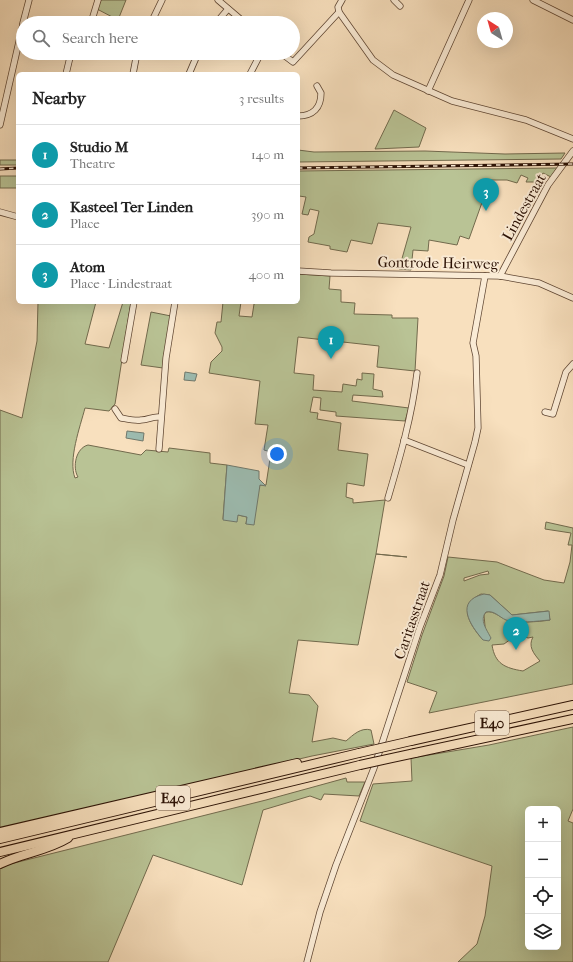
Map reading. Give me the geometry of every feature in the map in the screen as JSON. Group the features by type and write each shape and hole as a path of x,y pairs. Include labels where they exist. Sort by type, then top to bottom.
{"highway":[{"name":"E40","path":"0,839 359,753 573,706"},
{"name":"E40","path":"0,852 360,765 573,719"},
{"path":"0,832 314,758 347,756"},
{"path":"0,864 14,858 54,846 76,834"}],"street":[{"path":"25,16 29,0"},
{"path":"93,16 98,0"},
{"path":"154,16 162,0"},
{"path":"218,0 236,16"},
{"path":"342,0 338,7 339,12 377,64 393,75 452,101 526,120 573,139"},
{"path":"394,0 400,6"},
{"path":"428,91 469,0"},
{"path":"533,0 573,20"},
{"path":"222,16 228,9"},
{"path":"300,54 339,12"},
{"path":"0,125 16,60"},
{"path":"66,72 69,60"},
{"path":"133,72 135,60"},
{"path":"190,72 195,60"},
{"path":"251,72 257,60"},
{"path":"300,116 312,114 316,110 322,93 318,86"},
{"name":"Lindestraat","path":"500,276 548,185 573,151"},
{"path":"0,212 16,216"},
{"name":"Gontrode Heirweg","path":"300,271 500,276 539,283 573,298"},
{"name":"Caritasstraat","path":"306,962 320,912 336,865 374,768 420,627 440,575 478,428 476,356 473,343 484,276"},
{"path":"124,360 134,304"},
{"path":"159,449 160,417 166,358 175,304"},
{"path":"545,412 553,414 566,372 573,364"},
{"path":"388,498 414,402 417,373"},
{"path":"115,409 121,418 140,420 153,416 160,417"},
{"path":"404,440 468,465"}],"green space":[{"path":"101,0 126,0 120,16 110,16 97,9"},
{"path":"394,110 426,128 419,147 375,149"},
{"path":"300,150 314,152 425,151 505,154 565,153 561,159 300,162"},
{"path":"0,160 16,160 16,165 0,165"},
{"path":"557,168 551,177 543,173 540,177 537,177 536,182 526,182 528,178 521,175 517,183 507,180 490,180 469,239 460,236 457,245 429,240 428,251 413,250 411,270 399,269 411,227 378,223 372,244 351,240 347,252 330,249 330,246 308,242 309,237 314,234 319,211 310,209 308,215 302,214 306,197 300,196 300,171"},
{"path":"0,176 16,176 16,188 0,188"},
{"path":"300,274 330,276 329,289 341,290 341,302 355,303 354,314 392,315 392,318 418,318 415,371 377,367 379,346 298,337 294,373 314,375 313,390 342,392 343,384 356,386 357,379 362,380 362,373 374,374 373,389 382,391 383,397 353,395 352,401 409,408 405,421 336,416 336,412 320,410 321,398 313,397 310,412 318,413 317,419 341,423 338,450 368,454 364,486 347,483 346,497 353,499 353,503 385,500 358,645 298,640 289,693 309,695 318,706 312,742 333,738 346,741 357,732 367,729 371,730 374,744 312,756 0,829 0,410 22,418 37,341 38,304 95,304 85,344 109,348 122,304 131,304 115,404 109,411 85,408 74,453 73,471 75,478 78,477 75,468 76,458 81,450 88,445 141,455 146,450 168,452 169,448 210,453 210,463 227,465 223,519 238,515 247,517 246,524 260,485 266,485 271,452 264,450 268,425 255,424 260,381 209,373 211,362 222,351 222,347 215,333 217,322 221,322 223,304 241,304 239,316 252,317 254,304 300,304"},
{"path":"151,312 171,316 163,368 141,365"},
{"path":"546,522 573,528 573,684 429,713 437,692 407,682 422,635 444,576 448,557 497,562 544,580 564,583 570,562 572,545 568,545 571,533 545,529","holes":["488,571 489,574 480,575 464,581 464,578","481,594 490,595 512,615 548,611 550,620 519,622 506,619 492,612 486,612 484,615 485,626 483,640 470,622 468,616 469,604","518,634 528,638 533,637 531,646 535,655 540,661 523,671 506,666 498,661 492,645 504,644"]},
{"path":"573,727 573,809 568,821 573,823 573,962 458,962 477,944 485,916 492,866 360,821 373,784 412,781 411,758 489,745"},
{"path":"346,778 347,782 365,782 359,796 324,794 321,800 310,796 263,810 242,885 153,855 108,962 0,962 0,869 6,865 266,800"}],"water":[{"path":"185,372 197,374 195,381 184,380"},
{"path":"127,431 144,433 143,441 126,438"},
{"path":"227,465 259,471 259,479 266,486 260,485 254,525 246,524 247,517 238,515 237,522 223,520"},
{"path":"484,594 490,595 512,615 549,611 550,620 516,622 506,620 494,613 486,612 483,622 491,638 489,641 483,640 470,621 467,614 467,608 469,602 475,597"}],"railway":[{"path":"300,168 573,164"},
{"path":"0,169 16,168"}],"place":[{"name":"Atom","path":"486,211"},
{"name":"Studio M","path":"331,359"},
{"name":"Kasteel Ter Linden","path":"516,650"}]}
